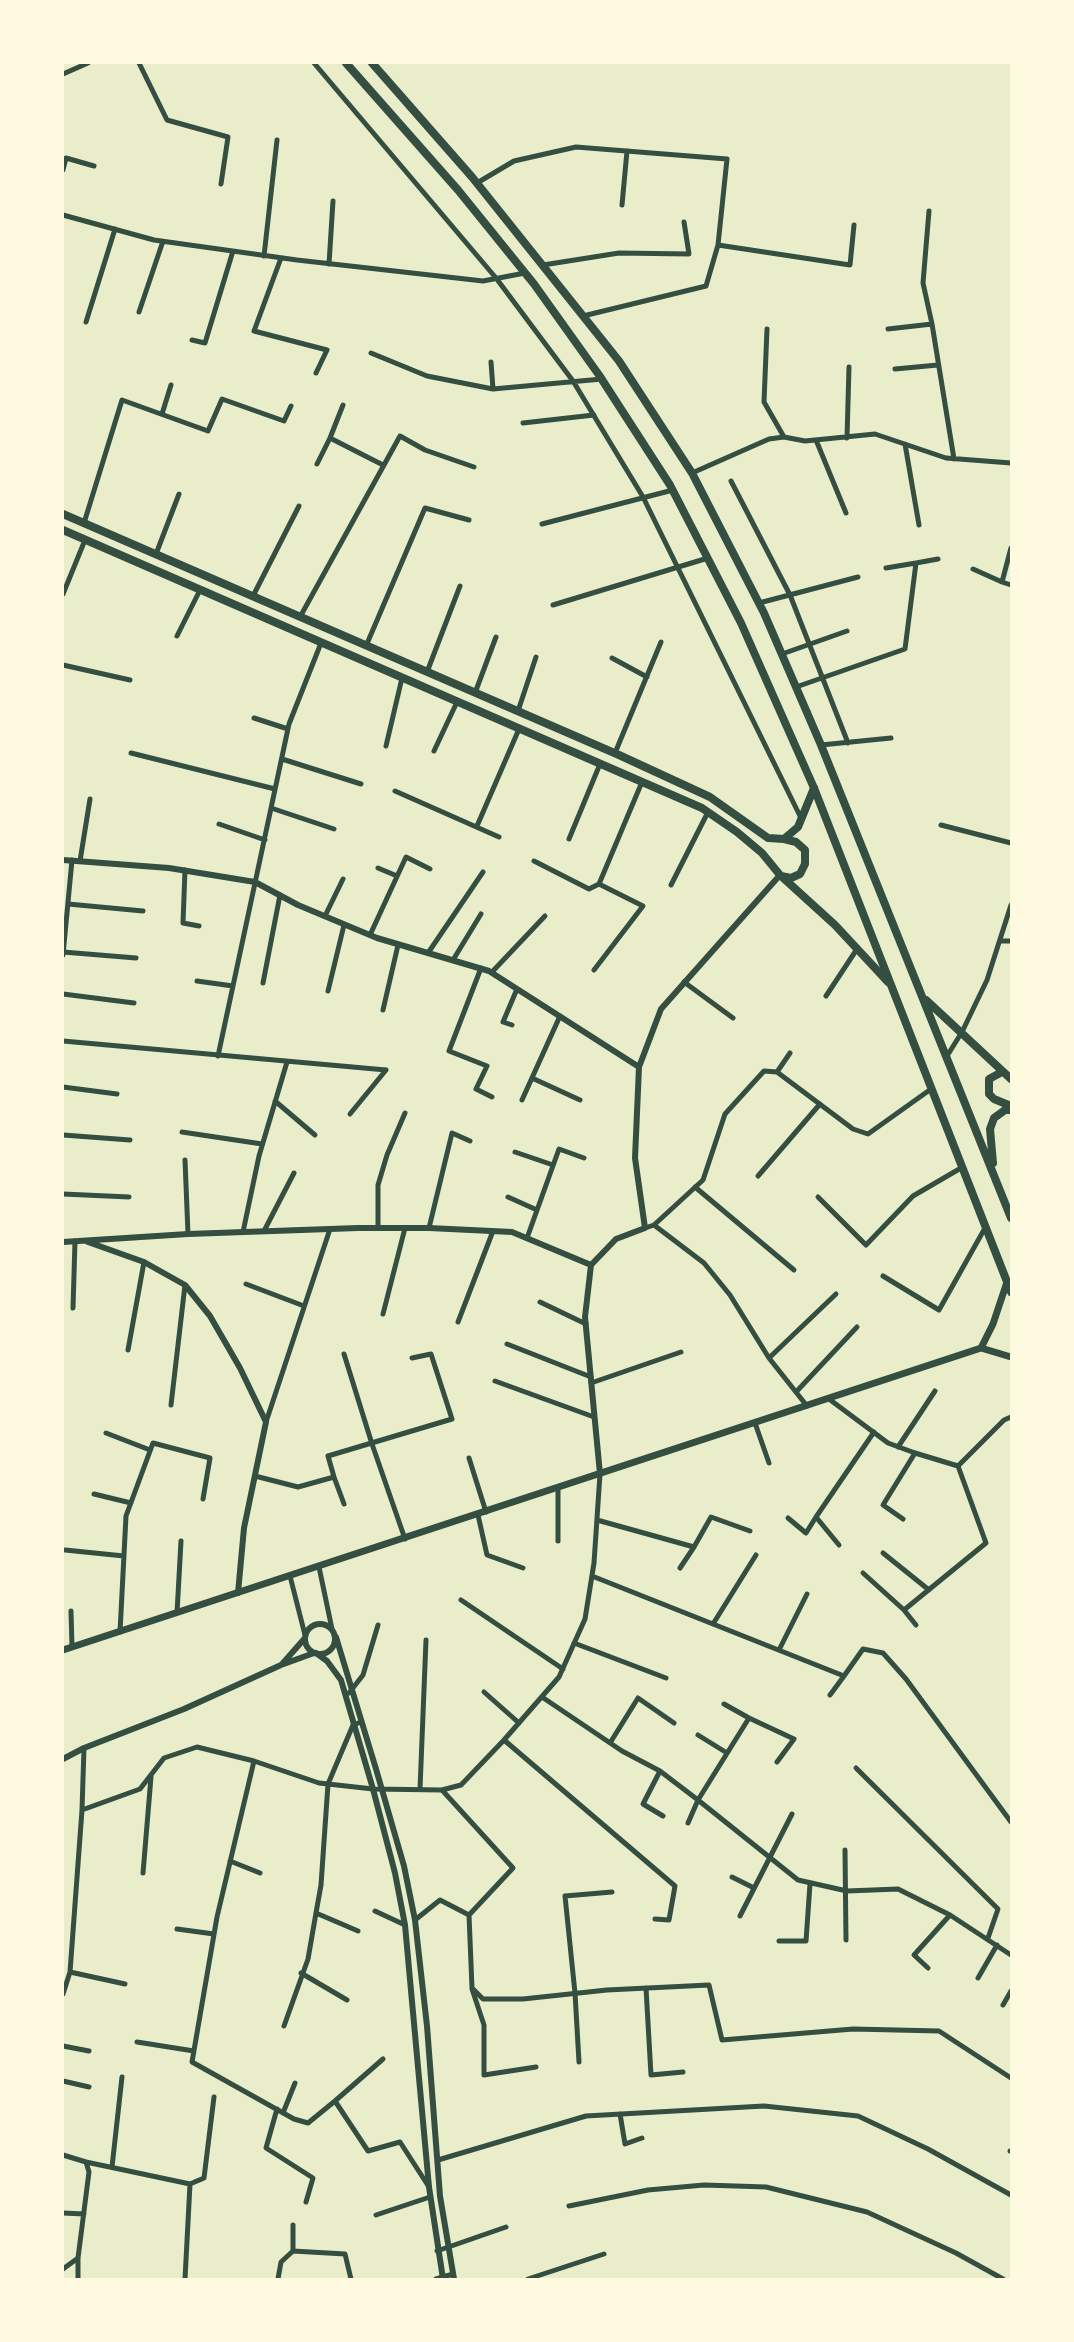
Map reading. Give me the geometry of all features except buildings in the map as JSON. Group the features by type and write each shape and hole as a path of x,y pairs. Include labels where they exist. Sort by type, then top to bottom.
{"highway":[{"path":"346,63 458,190 525,273 602,379 673,489 741,623 814,788 1011,1293"},
{"path":"372,63 477,183 619,361 692,473 759,603 821,745 1011,1218"},
{"path":"923,997 1011,1079"},
{"path":"1002,1072 994,1074 989,1079 989,1094 1011,1108"},
{"path":"995,1176 990,1129 994,1118 1011,1108"}],"main road":[{"path":"63,514 615,753 710,797 768,838 796,842 805,850 805,864 800,874 790,878 780,875"},
{"path":"63,530 708,812 762,853 780,875 835,925 892,986"},
{"path":"125,557 132,544"},
{"path":"784,839 798,827 814,788"},
{"path":"981,1348 993,1324 1007,1282"},
{"path":"63,1650 981,1348 1011,1357"}],"street":[{"path":"139,63 167,120 228,137 221,184"},
{"path":"314,63 496,278 573,381 643,497 801,818"},
{"path":"63,74 84,64"},
{"path":"264,256 277,140"},
{"path":"477,183 514,161 576,147 727,159 718,245 705,286 583,315"},
{"path":"622,205 627,151"},
{"path":"63,170 65,157 94,166"},
{"path":"329,264 333,201"},
{"path":"929,211 923,283 954,459"},
{"path":"63,215 163,241 341,266 483,281 525,273"},
{"path":"543,266 619,253 688,254 684,222"},
{"path":"718,245 850,265 855,225"},
{"path":"86,322 115,229"},
{"path":"140,312 163,241"},
{"path":"192,340 205,343 233,251"},
{"path":"280,258 254,332 327,350 316,373"},
{"path":"888,329 932,324"},
{"path":"767,330 764,402 784,437"},
{"path":"371,353 427,376 493,389 602,379"},
{"path":"491,362 493,389"},
{"path":"895,369 938,365"},
{"path":"847,438 849,367"},
{"path":"162,414 171,385"},
{"path":"84,523 122,400 208,431 222,399 284,422 291,406"},
{"path":"317,464 343,405"},
{"path":"522,423 594,416"},
{"path":"692,473 769,439 784,437 805,441 875,434 946,458 1011,463"},
{"path":"300,617 400,436 425,450 474,467"},
{"path":"330,438 383,465"},
{"path":"816,440 846,513"},
{"path":"905,444 919,525"},
{"path":"731,481 790,595 848,743"},
{"path":"542,524 673,489"},
{"path":"156,554 179,494"},
{"path":"253,596 299,506"},
{"path":"366,645 425,507 469,520"},
{"path":"63,594 85,540"},
{"path":"1002,582 1011,548"},
{"path":"553,605 708,558"},
{"path":"886,568 938,559"},
{"path":"796,687 905,649 916,563"},
{"path":"973,569 1011,585"},
{"path":"759,603 858,577"},
{"path":"427,672 460,586"},
{"path":"177,636 200,590"},
{"path":"782,654 847,631"},
{"path":"475,693 496,637"},
{"path":"615,753 661,642"},
{"path":"218,1056 288,729 321,643"},
{"path":"518,711 536,657"},
{"path":"612,658 647,677"},
{"path":"63,665 130,680"},
{"path":"386,746 402,678"},
{"path":"434,751 457,702"},
{"path":"254,718 288,729"},
{"path":"477,826 519,729"},
{"path":"821,745 891,738"},
{"path":"131,753 276,789"},
{"path":"282,759 361,784"},
{"path":"569,838 600,764"},
{"path":"534,861 589,889 599,884 642,782"},
{"path":"395,791 499,837"},
{"path":"80,861 90,799"},
{"path":"272,808 334,829"},
{"path":"671,885 708,812"},
{"path":"219,824 265,840"},
{"path":"941,825 1011,843"},
{"path":"370,935 406,857 430,869"},
{"path":"63,860 185,870 255,882 344,925 370,935 492,972 639,1067"},
{"path":"72,860 63,953 136,958"},
{"path":"378,868 397,876"},
{"path":"185,870 183,923 199,926"},
{"path":"428,953 483,872"},
{"path":"645,1228 635,1158 639,1067 661,1009 780,875"},
{"path":"325,916 343,879"},
{"path":"594,970 643,906 599,884"},
{"path":"263,983 280,895"},
{"path":"68,904 143,911"},
{"path":"947,1056 962,1032 987,980 1011,905"},
{"path":"453,960 481,914"},
{"path":"492,972 545,916"},
{"path":"328,991 344,925"},
{"path":"1000,941 1011,940"},
{"path":"383,1010 398,945"},
{"path":"826,996 857,949"},
{"path":"481,969 449,1051 487,1065 476,1089 492,1097"},
{"path":"197,981 233,986"},
{"path":"684,982 733,1017"},
{"path":"512,1025 504,1022 517,989"},
{"path":"63,994 134,1003"},
{"path":"522,1100 560,1016"},
{"path":"63,1041 386,1070 350,1114"},
{"path":"777,1072 790,1053"},
{"path":"243,1232 262,1144 286,1062"},
{"path":"82,1810 140,1789 164,1758 197,1746 254,1761 319,1783 373,1789 442,1790 461,1785 559,1677 585,1619 592,1576 600,1474 586,1324 591,1265 616,1239 654,1225 703,1180 725,1114 764,1071 777,1072 853,1129 868,1134 931,1089"},
{"path":"532,1078 580,1100"},
{"path":"63,1087 117,1094"},
{"path":"275,1101 315,1135"},
{"path":"758,1176 820,1104"},
{"path":"378,1228 378,1185 387,1155 405,1113"},
{"path":"182,1132 262,1144"},
{"path":"429,1228 452,1133 470,1142"},
{"path":"63,1135 130,1140"},
{"path":"527,1238 559,1149 584,1158"},
{"path":"515,1152 553,1165"},
{"path":"185,1160 188,1234"},
{"path":"818,1197 866,1245 913,1196 961,1167"},
{"path":"264,1231 294,1173"},
{"path":"695,1187 794,1270"},
{"path":"63,1194 129,1197"},
{"path":"508,1197 537,1210"},
{"path":"654,1225 704,1263 730,1295 769,1358 807,1406"},
{"path":"383,1314 405,1228"},
{"path":"63,1242 264,1231 429,1228 512,1232 591,1265"},
{"path":"883,1276 939,1310 985,1228"},
{"path":"238,1593 244,1528 266,1422 330,1229"},
{"path":"458,1322 493,1231"},
{"path":"84,1240 144,1262 185,1285 210,1316 240,1368 266,1422"},
{"path":"73,1308 75,1241"},
{"path":"128,1350 144,1262"},
{"path":"246,1284 304,1306"},
{"path":"171,1405 185,1285"},
{"path":"769,1358 836,1294"},
{"path":"540,1302 586,1324"},
{"path":"796,1392 856,1327"},
{"path":"507,1344 591,1380 681,1352"},
{"path":"344,1354 405,1539"},
{"path":"344,1504 328,1456 452,1419 432,1354 412,1358"},
{"path":"495,1382 594,1417"},
{"path":"897,1447 934,1391"},
{"path":"829,1399 888,1443 915,1454 958,1466"},
{"path":"958,1466 1004,1420 1011,1417"},
{"path":"755,1423 769,1463"},
{"path":"788,1518 806,1533 874,1432"},
{"path":"106,1433 150,1450"},
{"path":"120,1632 126,1516 153,1443 210,1458 203,1499"},
{"path":"903,1519 883,1505 915,1454"},
{"path":"469,1458 486,1512"},
{"path":"904,1610 986,1543 958,1466"},
{"path":"255,1476 298,1487 334,1477"},
{"path":"558,1488 558,1540"},
{"path":"94,1494 131,1503"},
{"path":"478,1515 487,1555 523,1568"},
{"path":"680,1568 711,1517 750,1531"},
{"path":"816,1517 839,1545"},
{"path":"597,1520 694,1547"},
{"path":"177,1613 181,1541"},
{"path":"65,1550 124,1556"},
{"path":"884,1552 929,1590"},
{"path":"713,1624 756,1555"},
{"path":"290,1576 307,1646 327,1661 341,1680 395,1873 405,1925 437,2251 441,2278 453,2277 440,2196 415,1920 404,1866 332,1629 319,1567"},
{"path":"863,1573 904,1610 916,1625"},
{"path":"592,1576 844,1676"},
{"path":"779,1650 807,1594"},
{"path":"461,1600 562,1669"},
{"path":"71,1611 72,1647"},
{"path":"280,1665 310,1627 319,1623 332,1629"},
{"path":"346,1695 352,1691 363,1675 378,1625"},
{"path":"63,1759 84,1748 184,1709 280,1665 315,1653 330,1651 336,1637"},
{"path":"420,1789 426,1640"},
{"path":"574,1643 666,1678"},
{"path":"830,1695 863,1649 883,1653 906,1679 1011,1822"},
{"path":"484,1692 519,1723"},
{"path":"542,1696 610,1743 660,1771 798,1880 847,1891 898,1890 950,1915 1011,1955"},
{"path":"610,1743 638,1698 674,1723"},
{"path":"724,1704 794,1739 777,1762"},
{"path":"688,1823 699,1800 749,1718"},
{"path":"284,2026 301,1973 308,1959 321,1885 328,1784 353,1725 361,1722"},
{"path":"698,1735 728,1753"},
{"path":"504,1740 675,1886 669,1920 655,1919"},
{"path":"63,1994 70,1972 82,1810 84,1748"},
{"path":"254,1761 214,1934 192,2062 294,2119 308,2123 383,2060"},
{"path":"856,1768 998,1908 988,1938"},
{"path":"660,1771 643,1804 663,1816"},
{"path":"143,1874 151,1775"},
{"path":"442,1790 513,1868 469,1915 471,1988 484,2025 484,2075 536,2067"},
{"path":"740,1916 792,1814"},
{"path":"845,1850 846,1940"},
{"path":"230,1861 260,1873"},
{"path":"732,1877 754,1888"},
{"path":"779,1941 806,1941 810,1884"},
{"path":"579,2062 575,1993 565,1896 612,1892"},
{"path":"415,1920 440,1900 469,1915"},
{"path":"375,1911 405,1925"},
{"path":"316,1913 357,1931"},
{"path":"928,1968 914,1955 950,1915"},
{"path":"177,1929 214,1934"},
{"path":"978,1978 997,1945"},
{"path":"70,1972 125,1984"},
{"path":"301,1973 347,2000"},
{"path":"471,1988 483,1999 523,1999 575,1993 710,1985 722,2040 853,2029 939,2031 1011,2078"},
{"path":"646,1988 651,2075 683,2073"},
{"path":"1003,2005 1011,1991"},
{"path":"137,2042 194,2051"},
{"path":"63,2046 88,2051"},
{"path":"112,2167 122,2077"},
{"path":"63,2081 89,2087"},
{"path":"283,2113 295,2084"},
{"path":"63,2155 190,2184 204,2178 214,2097"},
{"path":"335,2101 368,2151 400,2142 429,2187"},
{"path":"438,2160 586,2116 764,2106 858,2116 928,2149 1011,2195"},
{"path":"277,2109 266,2148 313,2178 306,2202"},
{"path":"620,2114 625,2144 642,2138"},
{"path":"78,2279 78,2258 89,2172 86,2162"},
{"path":"185,2279 190,2184"},
{"path":"568,2206 648,2190 704,2185 765,2187 867,2212 956,2253 1003,2279"},
{"path":"376,2215 430,2197"},
{"path":"63,2213 84,2214"},
{"path":"293,2225 293,2251"},
{"path":"437,2251 506,2227"},
{"path":"278,2279 281,2262 293,2251 345,2254 351,2279"},
{"path":"528,2279 604,2254"},
{"path":"63,2269 78,2258"}]}
